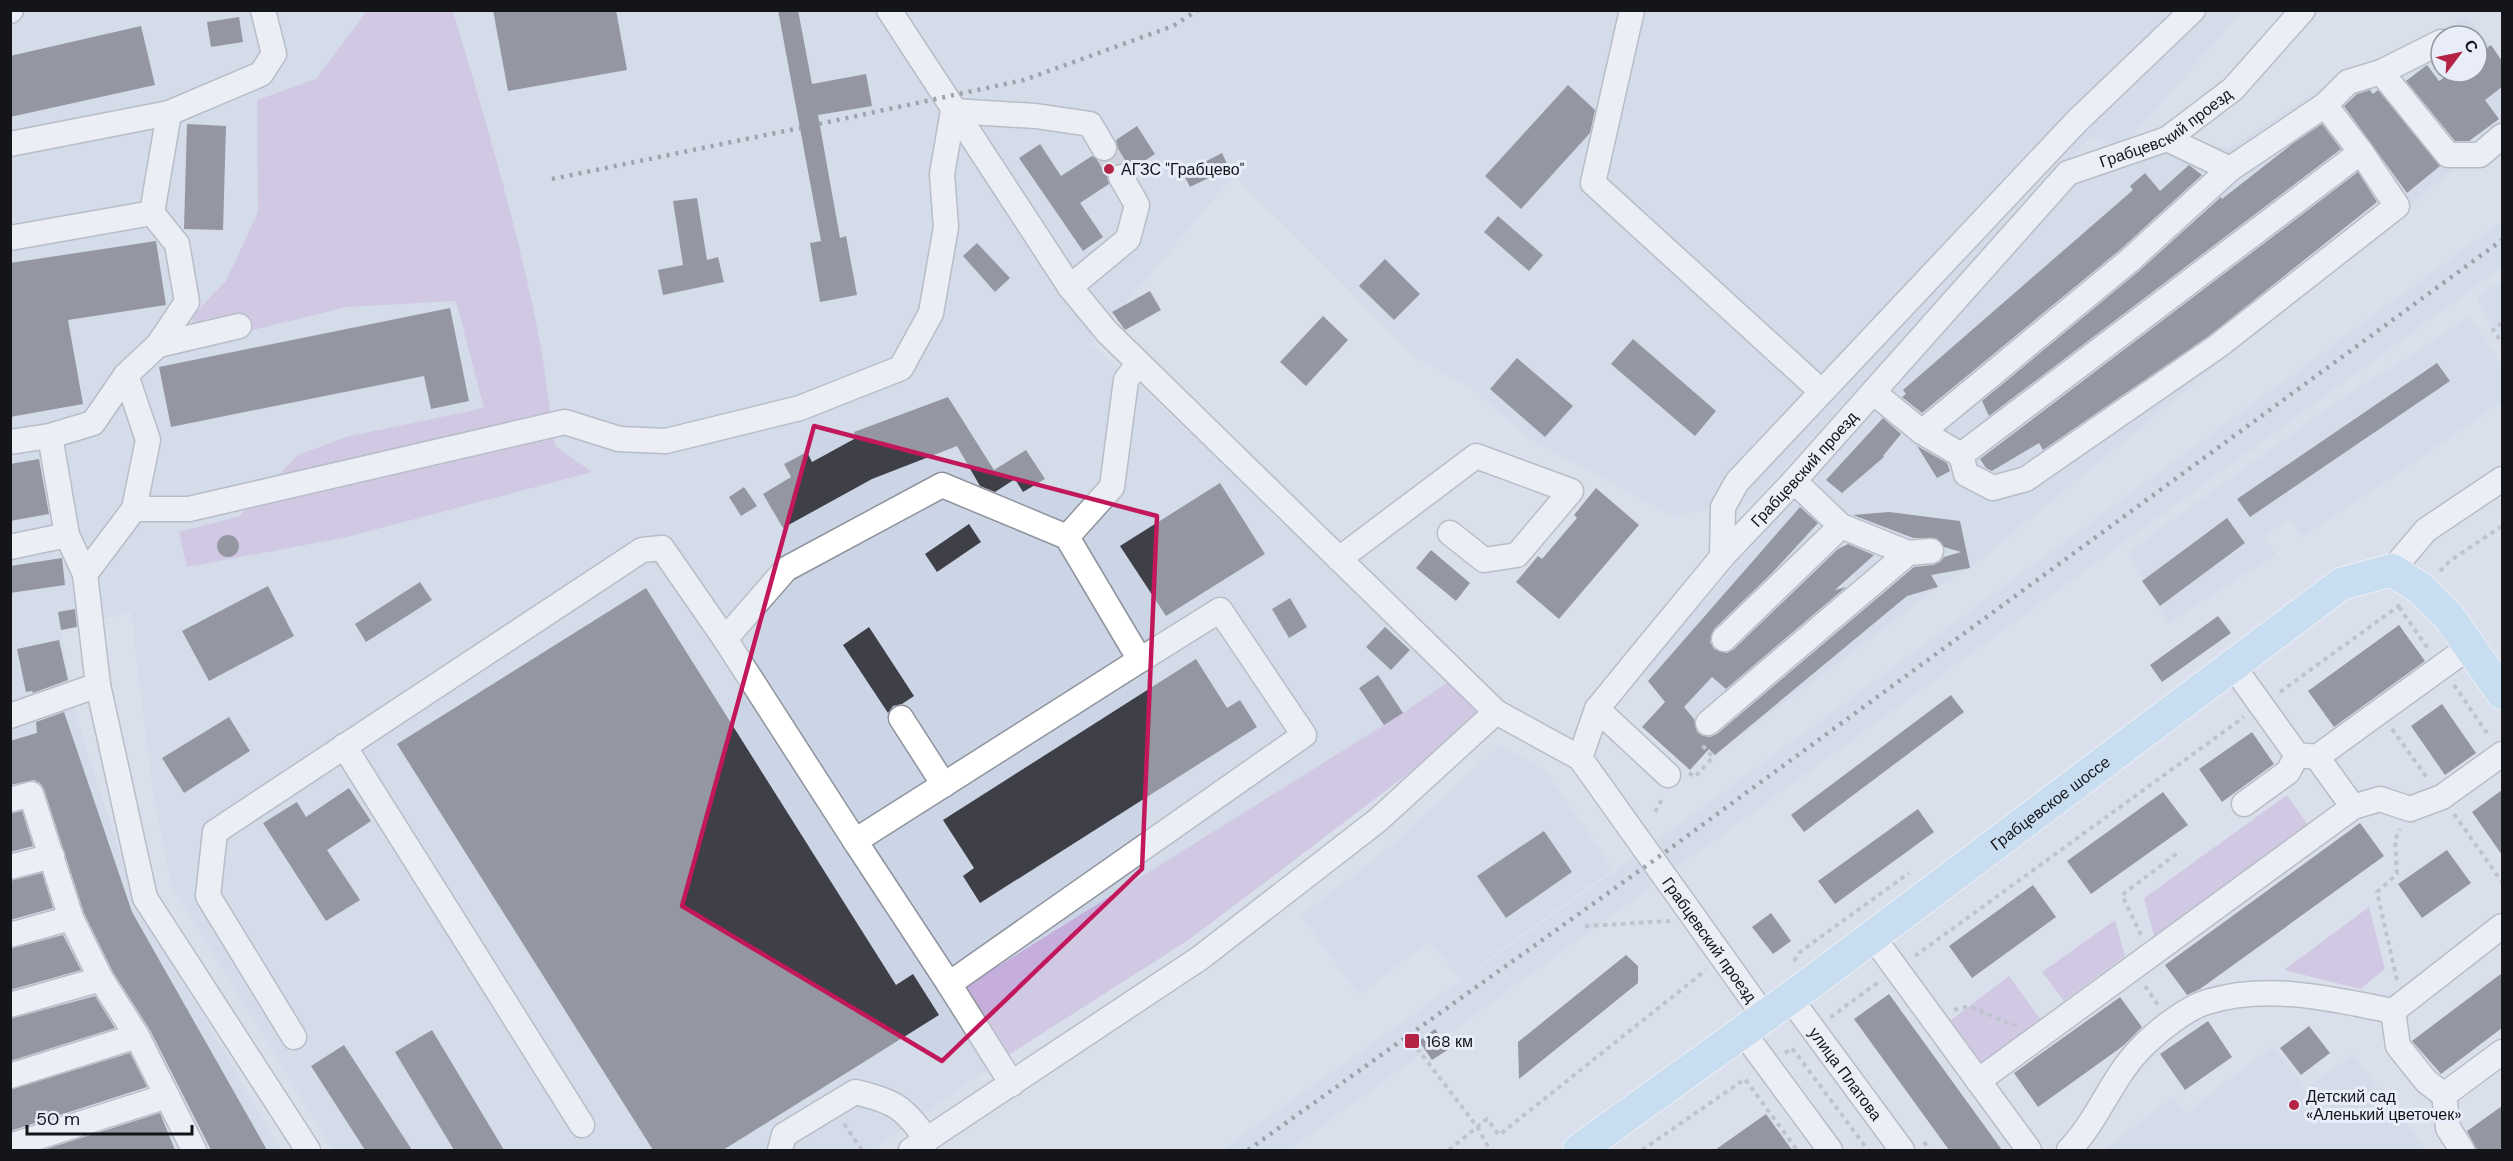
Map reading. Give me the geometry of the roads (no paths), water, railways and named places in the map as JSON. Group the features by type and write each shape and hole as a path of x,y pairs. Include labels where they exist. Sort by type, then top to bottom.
{"main road":[{"path":"2392,570 2421,589 2449,617 2502,693"},
{"name":"Грабцевское шоссе","path":"1579,1150 1799,992 2341,584 2392,570"}],"street":[{"path":"10,144 169,113 261,74 274,54 263,10"},
{"path":"889,10 953,111 1070,286 1107,332 1496,712 1580,758"},
{"path":"1632,10 1593,183 1822,392"},
{"path":"1722,557 1723,507 1737,482 2076,122 2193,10"},
{"name":"Грабцевский проезд","path":"1754,1024 1580,758 1597,709 1722,557 1794,481 2068,173 2167,138 2233,90 2303,10"},
{"path":"1922,432 2130,260 2230,169 2325,105 2348,82 2381,72 2429,48"},
{"path":"2381,72 2448,155 2480,155 2502,136"},
{"path":"1873,392 1922,432 1961,455 1966,474 1993,488 2026,478 2218,346 2397,206 2361,152 2325,105"},
{"path":"953,111 1036,116 1090,124 1104,148"},
{"path":"134,509 189,509 565,422 618,439 666,441 800,408 901,369 931,313 946,227 942,174 953,111"},
{"path":"10,442 50,436 93,423 126,375 158,345 187,302 177,244 152,213 169,113"},
{"path":"2167,138 2230,169"},
{"path":"1961,455 2361,152"},
{"path":"1070,286 1128,239 1137,205 1121,177"},
{"path":"10,238 152,213"},
{"path":"158,345 239,326"},
{"path":"1067,537 1112,487 1126,380 1138,364"},
{"path":"85,574 134,509 148,440 126,375"},
{"path":"50,436 67,535 85,574 98,685 145,898 308,1150"},
{"path":"1339,559 1476,456 1570,491 1517,555 1484,560 1450,533"},
{"path":"2392,570 2426,530 2502,479"},
{"path":"1708,723 1920,552 1841,526 1794,481"},
{"path":"725,639 786,568 942,485 1067,537 1140,660"},
{"path":"1724,639 1841,526"},
{"path":"10,547 67,535"},
{"path":"294,1037 208,896 215,832 642,550 662,548 725,639 1012,1084"},
{"path":"855,841 1220,610 1304,735 948,984"},
{"path":"2244,804 2307,756 2469,646"},
{"path":"2233,666 2261,705 2353,807"},
{"path":"10,716 98,685"},
{"path":"1597,709 1668,775"},
{"path":"780,1150 784,1135 855,1092 880,1098 909,1114 919,1145 1200,958 1378,820 1496,712"},
{"path":"901,718 944,785"},
{"path":"344,746 582,1125"},
{"path":"1978,1081 2353,807 2380,799 2410,809 2442,797 2502,754"},
{"path":"10,800 31,794 71,918 101,979 137,1036 194,1150"},
{"path":"10,867 52,856"},
{"path":"10,935 71,918"},
{"path":"2069,1150 2085,1133 2117,1078 2140,1049 2171,1022 2205,1002 2259,992 2328,999 2392,1011 2502,926"},
{"path":"1873,937 2029,1150"},
{"path":"10,1005 101,979"},
{"name":"улица Платова","path":"1799,992 1912,1146"},
{"path":"2392,1011 2398,1046 2426,1081 2444,1095 2448,1128 2462,1150"},
{"path":"1754,1024 1830,1150"},
{"path":"10,1076 137,1036"},
{"path":"2444,1095 2502,1052"},
{"path":"10,1146 167,1096"}],"tunnel":[{"path":"1104,148 1121,177"}],"railway":[{"path":"819,124 1024,80 1173,26 1198,10"},
{"path":"552,179 800,128"},
{"path":"1248,1150 1653,861 2502,240"}],"place":[{"name":"АГЗС \"Грабцево\"","path":"1109,169"},
{"name":"168 км","path":"1412,1041"},
{"name":"Детский сад «Аленький цветочек»","path":"2294,1105"}]}
